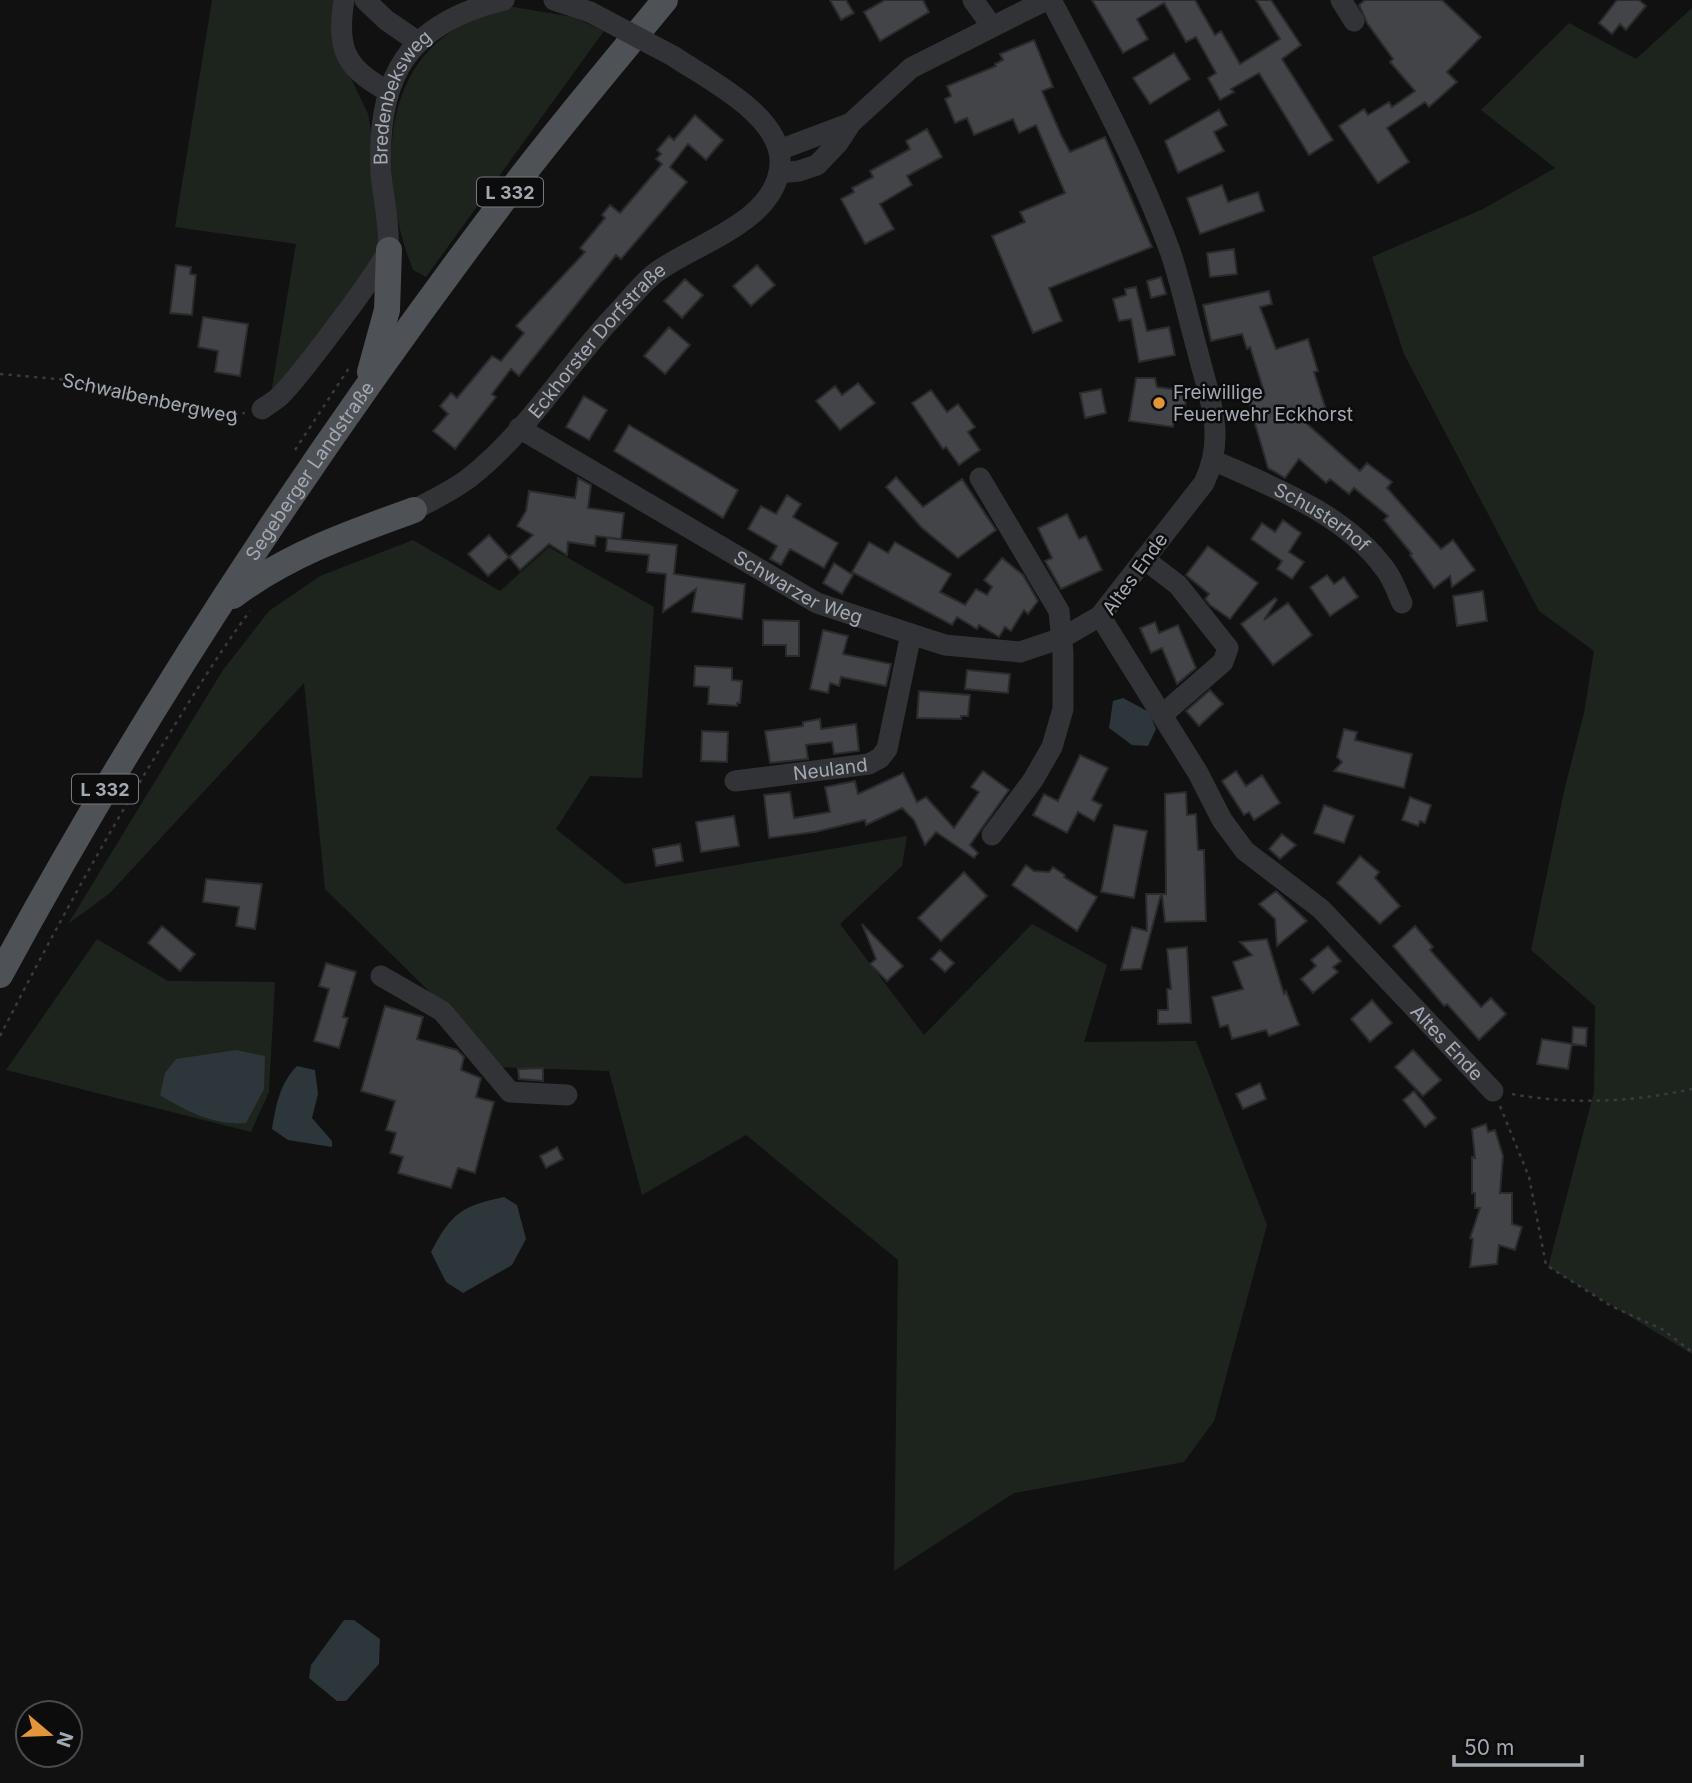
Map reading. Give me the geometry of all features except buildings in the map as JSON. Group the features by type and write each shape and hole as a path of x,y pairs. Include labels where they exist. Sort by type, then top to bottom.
{"main road":[{"name":"Segeberger Landstraße","path":"0,975 152,709 365,391 517,183 665,0"},
{"path":"365,391 387,310 389,250"},
{"path":"218,608 255,579 316,546 414,510"}],"street":[{"path":"344,0 342,46 351,65 366,80 388,91"},
{"path":"365,0 386,20 418,42"},
{"name":"Bredenbeksweg","path":"389,250 381,172 382,128 388,91 399,66 437,24 470,8 504,0"},
{"path":"554,0 590,12 673,56 751,109 765,122 779,150 851,123"},
{"path":"973,0 991,26"},
{"path":"779,173 799,172 817,164 838,143 851,123 911,68 991,26 1049,0"},
{"name":"Altes Ende","path":"1049,0 1133,160 1171,253 1215,425 1215,461 1196,494 1100,616 1198,773 1222,820 1245,850 1321,909 1493,1091"},
{"path":"1341,0 1354,20"},
{"name":"Eckhorster Dorfstraße","path":"414,510 468,479 519,428 583,349 657,271 754,212 767,201 779,173 779,150"},
{"name":"Schwalbenbergweg","path":"262,409 281,396 317,354 389,250"},
{"name":"Schwarzer Weg","path":"519,428 817,603 911,634 945,645 991,652 1020,652 1062,638 1100,616"},
{"name":"Schusterhof","path":"1215,461 1292,496 1343,527 1387,572 1402,603"},
{"path":"980,478 1059,611 1062,638 1063,709 1052,747 1033,780 992,835"},
{"path":"1144,559 1178,585 1228,648 1223,662 1162,715"},
{"name":"Neuland","path":"735,781 869,764 880,758 891,738 911,634"},
{"path":"381,976 442,1011 510,1092 567,1095"}],"path":[{"name":"Schwalbenbergweg","path":"0,374 67,380 227,415 262,409"},
{"path":"0,1036 76,890 125,806 219,654 242,622"},
{"path":"1493,1091 1548,1101 1645,1100 1692,1088"},
{"path":"1493,1091 1529,1177 1546,1265 1611,1306 1662,1329 1692,1352"}],"shaded area":[{"path":"212,0 333,0 337,49 368,114 375,152 378,249 359,283 270,399 296,244 175,227"},
{"path":"513,7 573,17 604,31 426,277 413,270 402,237 395,202 391,165 393,130 402,96 417,65 441,39 473,20"},
{"path":"1692,8 1692,1354 1548,1267 1594,1092 1595,1006 1531,950 1565,787 1584,713 1594,651 1539,611 1404,354 1372,257 1483,209 1555,168 1481,110 1569,23 1636,59"},
{"path":"413,540 500,591 549,547 654,607 642,778 590,776 556,829 625,884 907,836 902,866 840,924 924,1035 1032,924 1107,965 1084,1042 1196,1041 1267,1225 1214,1421 1184,1462 1014,1493 894,1571 898,1260 746,1135 642,1195 609,1071 496,1067 437,999 325,889 304,683 110,893 68,924 223,670 269,611 320,576"},
{"path":"1123,698 1149,712 1156,729 1148,746 1132,745 1109,728 1113,701"},
{"path":"97,939 168,981 275,982 269,1092 251,1132 6,1070"},
{"path":"236,1050 265,1056 264,1089 246,1123 212,1120 180,1107 160,1095 165,1073 176,1059"},
{"path":"297,1066 315,1070 318,1094 312,1118 332,1141 332,1147 288,1140 272,1129 283,1087"},
{"path":"504,1197 517,1205 526,1239 512,1265 463,1293 446,1282 431,1252 452,1219 468,1208"},
{"path":"344,1620 354,1620 380,1639 379,1664 346,1701 337,1701 309,1678 311,1665"}],"place":[{"name":"Freiwillige Feuerwehr Eckhorst","path":"1159,403"}]}
